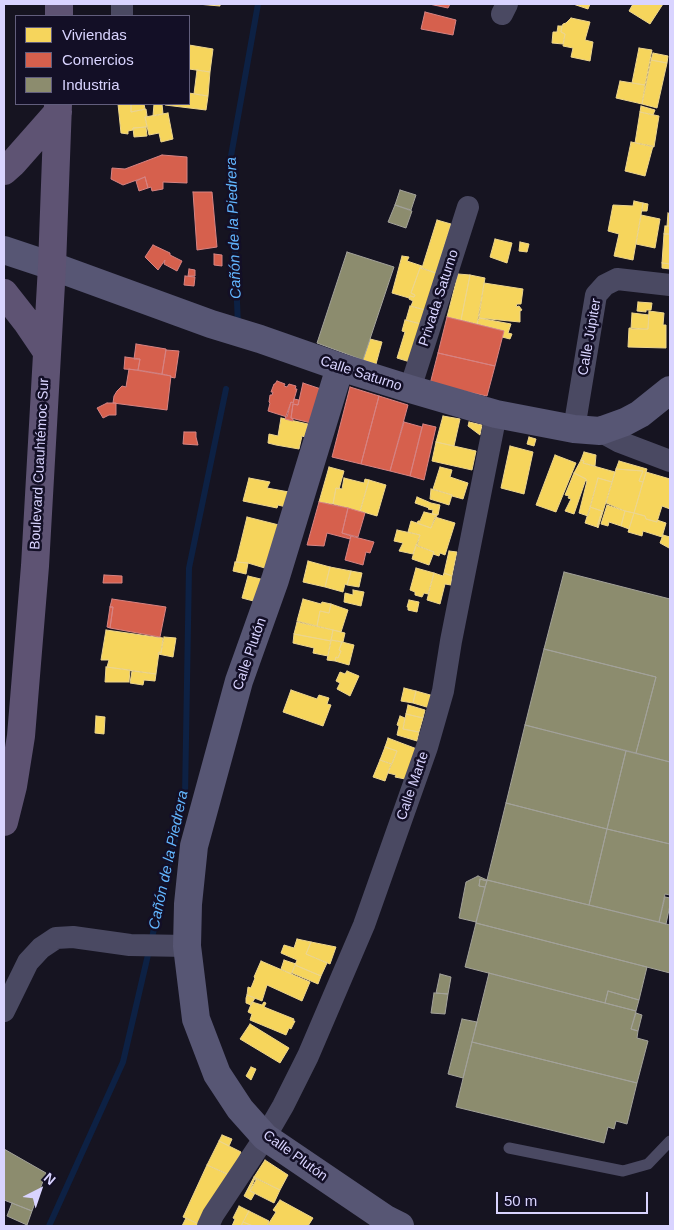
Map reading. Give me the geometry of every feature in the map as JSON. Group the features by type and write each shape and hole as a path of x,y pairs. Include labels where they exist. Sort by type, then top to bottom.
{"main road":[{"path":"4,172 58,108"},
{"name":"Boulevard Cuauhtémoc Sur","path":"4,822 21,736 25,691 52,266 58,108"},
{"path":"4,294 26,321 47,352"}],"street":[{"name":"Privada Saturno","path":"410,390 468,208"},
{"name":"Calle Saturno","path":"4,250 211,324 410,390 496,414 587,430 625,422 640,414 670,390"},
{"name":"Calle Júpiter","path":"587,430 596,295 605,285 617,279 670,285"},
{"name":"Calle Plutón","path":"340,367 276,580 240,681 194,846 188,904 187,946 196,1019 217,1074 240,1109 265,1137 386,1219 400,1226"},
{"name":"Calle Marte","path":"208,1226 213,1215 265,1137 308,1056 364,924 427,747 443,691 451,641 496,414"},
{"path":"587,430 670,461"},
{"path":"4,1011 28,962 41,948 56,938 73,937 130,945 187,946"}],"lane":[{"path":"509,1148 623,1171 648,1164 670,1141"}],"building: Viviendas":[{"path":"197,4 220,4 220,6"},
{"path":"573,4 590,4 588,9"},
{"path":"633,4 663,4 650,24 629,11"},
{"path":"571,18 590,22 585,40 593,42 590,61 571,57 573,48 563,46 565,34 561,32 562,26"},
{"path":"558,26 562,26 561,32 565,34 563,44 552,43 553,32 557,32"},
{"path":"190,45 213,49 210,72 190,69"},
{"path":"639,48 652,50 645,85 632,83"},
{"path":"653,53 668,56 667,63 651,60"},
{"path":"651,60 667,63 657,108 642,104"},
{"path":"197,70 210,72 208,96 194,94"},
{"path":"620,81 645,85 642,104 616,98"},
{"path":"190,93 208,96 206,110 165,105 190,105"},
{"path":"118,105 131,105 131,112 146,109 147,127 133,128 133,130 128,131 128,134 121,133"},
{"path":"131,105 144,105 145,109 131,112"},
{"path":"154,105 162,105 163,114 153,116"},
{"path":"641,106 655,110 653,115 640,112"},
{"path":"640,112 659,116 654,147 635,143"},
{"path":"168,113 173,139 161,142 159,133 149,135 145,117"},
{"path":"146,127 147,136 134,137 133,128"},
{"path":"631,142 653,146 645,176 625,171"},
{"path":"634,201 643,203 633,260 614,256 619,234 608,231 613,205 633,206"},
{"path":"643,203 648,204 647,211 642,211"},
{"path":"668,213 670,214 670,226 667,226"},
{"path":"641,215 660,219 655,248 636,244"},
{"path":"437,220 451,224 436,273 422,268"},
{"path":"665,226 670,226 670,234 664,234"},
{"path":"664,234 670,234 670,264 662,263"},
{"path":"495,239 512,243 507,263 490,257"},
{"path":"520,242 529,244 527,252 519,251"},
{"path":"402,256 409,257 407,261 422,266 411,293 415,295 414,297 410,296 409,298 392,293"},
{"path":"662,263 670,264 670,269 662,268"},
{"path":"420,268 436,273 425,310 411,306 413,301 409,299 410,296 414,297 415,295 411,293"},
{"path":"458,274 470,275 461,320 447,317"},
{"path":"470,275 485,278 477,324 461,320"},
{"path":"484,283 523,289 521,304 517,304 516,307 519,306 522,310 520,311 520,322 479,318"},
{"path":"638,302 652,303 651,310 646,310 646,312 637,311"},
{"path":"410,306 425,310 421,324 406,320"},
{"path":"649,311 664,313 663,325 666,325 666,348 628,347 629,328 648,329"},
{"path":"632,313 649,315 648,329 631,329"},
{"path":"479,318 511,324 508,333 512,334 510,339 502,337 504,331 477,324"},
{"path":"405,320 421,324 410,362 397,358 405,332 402,331"},
{"path":"370,339 382,342 376,364 363,360"},
{"path":"443,416 460,419 454,446 436,442"},
{"path":"281,418 308,424 305,437 302,436 299,449 268,443 269,434 278,436"},
{"path":"469,422 482,425 480,435 468,426"},
{"path":"529,437 536,439 534,446 527,444"},
{"path":"436,442 476,451 472,470 432,461"},
{"path":"510,446 533,452 524,494 501,488"},
{"path":"584,452 596,455 595,466 583,463 584,461 581,460"},
{"path":"555,455 576,463 556,512 536,505"},
{"path":"581,460 584,461 583,463 615,472 612,482 598,478 588,516 579,513 587,481 574,473"},
{"path":"619,461 647,469 643,482 639,481 643,471 616,469"},
{"path":"329,467 344,471 339,489 336,488 333,504 319,502"},
{"path":"440,467 452,470 450,477 468,483 463,499 433,489"},
{"path":"616,469 643,471 639,481 643,482 634,513 606,503"},
{"path":"646,472 670,479 670,509 662,506 657,522 634,513"},
{"path":"574,473 586,479 574,514 565,511 571,499 565,495"},
{"path":"249,478 270,482 267,488 289,492 286,507 278,505 277,508 243,501"},
{"path":"344,478 364,483 365,479 369,480 360,512 333,504 336,488 342,489"},
{"path":"598,478 612,482 598,528 602,511 590,507"},
{"path":"369,480 386,485 377,516 360,511"},
{"path":"431,489 452,495 449,505 430,499"},
{"path":"417,497 440,505 438,515 432,514 433,510 415,503"},
{"path":"607,505 625,511 621,526 609,522 608,526 601,524"},
{"path":"590,507 602,511 597,527 585,523"},
{"path":"625,511 634,513 629,529 621,526"},
{"path":"424,512 437,515 431,528 417,523"},
{"path":"634,513 645,516 646,519 666,523 662,537 643,531 642,536 628,532"},
{"path":"247,517 279,525 268,569 248,563 236,562"},
{"path":"435,517 455,523 445,555 440,553 439,556 433,554 434,552 417,546 420,535 408,532 411,521 431,528"},
{"path":"397,530 420,535 413,554 399,551 403,543 394,541"},
{"path":"663,535 670,537 669,548 660,543"},
{"path":"416,545 434,552 429,565 412,559"},
{"path":"449,551 457,552 452,576 444,573"},
{"path":"308,561 330,567 325,587 303,582"},
{"path":"235,562 248,563 246,574 233,571"},
{"path":"330,567 351,571 343,592 325,587"},
{"path":"416,568 434,573 428,594 424,593 422,597 415,595 415,592 410,590"},
{"path":"351,571 362,573 359,587 347,585"},
{"path":"434,573 443,576 444,573 452,576 451,585 445,584 440,604 427,600"},
{"path":"248,576 269,581 261,603 242,598"},
{"path":"353,590 364,592 361,606 344,602 345,593 353,595"},
{"path":"303,599 321,604 322,602 331,604 329,613 320,611 317,626 297,621"},
{"path":"409,600 419,602 417,612 408,610"},
{"path":"331,604 348,610 341,632 317,626 320,611 329,613"},
{"path":"297,622 333,630 331,641 294,634"},
{"path":"106,630 163,638 156,674 107,667 109,660 101,660"},
{"path":"333,630 345,633 343,642 331,640"},
{"path":"294,634 331,641 328,656 313,653 314,648 293,643"},
{"path":"164,637 176,638 173,657 158,654 159,652 161,653"},
{"path":"331,640 342,642 339,650 341,651 335,661 327,660"},
{"path":"342,642 354,645 349,665 335,661 341,651 339,650"},
{"path":"106,667 130,670 129,682 105,682"},
{"path":"132,671 156,674 155,681 144,680 143,685 130,683"},
{"path":"347,671 359,676 350,696 337,689 340,683 336,681 340,672 345,674"},
{"path":"404,688 416,691 413,703 401,701"},
{"path":"291,690 317,699 319,695 329,698 327,704 331,705 323,726 283,712"},
{"path":"416,691 434,696 430,708 413,703"},
{"path":"408,705 425,710 423,718 406,714"},
{"path":"406,714 423,718 419,732 403,729"},
{"path":"96,716 105,717 104,734 95,733"},
{"path":"400,716 405,718 403,729 419,732 417,741 397,735 399,726 397,725"},
{"path":"388,738 417,749 405,779 388,773 397,751 385,747"},
{"path":"385,747 397,751 392,764 380,760"},
{"path":"380,760 391,764 385,781 373,777"},
{"path":"297,939 311,942 306,954 327,963 321,976 295,965 297,960 281,953 284,945 294,948"},
{"path":"311,942 336,947 330,964 306,954"},
{"path":"284,960 296,964 291,974 281,969"},
{"path":"261,961 310,982 302,1001 267,985 262,1001 247,995 248,987 251,988"},
{"path":"295,965 321,976 318,984 292,973"},
{"path":"247,995 255,998 251,1005 246,1003"},
{"path":"252,1002 262,1005 264,1002 266,1003 264,1007 294,1019 293,1021 295,1021 291,1029 289,1028 286,1035 250,1020 252,1014 248,1012"},
{"path":"250,1024 289,1048 280,1063 240,1039"},
{"path":"251,1067 256,1069 251,1080 246,1076"},
{"path":"222,1135 232,1139 229,1146 219,1141"},
{"path":"219,1141 241,1152 230,1175 207,1165"},
{"path":"265,1160 288,1175 280,1190 254,1177"},
{"path":"207,1165 231,1176 203,1226 183,1217"},
{"path":"254,1177 256,1180 250,1191 255,1193 251,1200 244,1196"},
{"path":"255,1178 280,1190 274,1203 250,1191"},
{"path":"280,1200 313,1218 308,1226 267,1226 276,1212 273,1210"},
{"path":"239,1206 249,1211 241,1226 232,1226 235,1219 233,1218"},
{"path":"249,1211 269,1221 267,1226 253,1226 243,1222"},
{"path":"186,1218 203,1226 182,1226"},
{"path":"243,1222 253,1226 241,1226"}],"building: Comercios":[{"path":"429,4 450,4 448,8"},
{"path":"425,12 456,20 453,35 421,29"},
{"path":"162,155 187,157 187,183 163,182 163,189 152,191 151,187 148,188 145,177 123,185 111,179 112,168 125,169"},
{"path":"145,177 148,188 139,191 136,181"},
{"path":"193,192 212,192 217,247 197,250"},
{"path":"153,245 182,261 177,271 164,264 165,260 158,270 145,257"},
{"path":"214,254 222,255 222,266 214,265"},
{"path":"189,269 195,270 195,276 188,276"},
{"path":"185,276 195,277 194,286 184,285"},
{"path":"447,317 504,331 495,366 438,353"},
{"path":"136,344 166,349 162,374 138,370 140,359 134,359"},
{"path":"166,350 179,351 175,378 162,374"},
{"path":"438,353 495,366 487,396 430,384"},
{"path":"125,357 140,359 138,370 124,369"},
{"path":"129,369 171,376 167,410 113,403 117,391 122,386 126,387"},
{"path":"277,381 285,384 284,386 287,387 289,384 296,386 295,389 297,389 287,417 268,411 270,395 272,395 273,392 271,392"},
{"path":"303,383 321,389 311,423 291,418 293,404 298,405"},
{"path":"350,387 379,396 361,464 332,457"},
{"path":"379,396 408,405 390,471 361,464"},
{"path":"294,399 299,400 298,405 293,404 291,418 293,421 285,419 291,402 293,403"},
{"path":"107,403 116,403 116,415 109,415 103,418 97,408"},
{"path":"404,422 422,427 410,476 390,471"},
{"path":"423,424 436,427 424,480 410,476"},
{"path":"184,432 196,432 198,445 183,444"},
{"path":"319,502 348,508 342,533 351,536 350,539 327,533 324,546 307,545"},
{"path":"348,508 365,513 358,537 342,533"},
{"path":"351,536 374,542 370,553 366,552 363,565 345,560"},
{"path":"104,575 122,576 122,583 103,583"},
{"path":"112,599 166,607 160,637 110,628 113,607 110,607"},
{"path":"110,607 113,607 110,628 107,627"}],"building: Industria":[{"path":"400,190 416,195 411,210 395,205"},
{"path":"395,205 412,211 406,228 388,222"},
{"path":"347,252 394,267 363,360 317,343"},
{"path":"564,572 670,599 670,762 636,753 656,677 544,649"},
{"path":"544,649 656,677 636,753 525,725"},
{"path":"525,725 626,751 607,829 506,803"},
{"path":"626,751 670,762 670,844 607,829"},
{"path":"506,803 607,829 589,905 487,880"},
{"path":"607,829 670,844 670,895 665,894 659,922 589,905"},
{"path":"478,876 487,881 480,879 479,886 485,887 476,922 459,918 466,882"},
{"path":"480,879 487,881 485,887 479,886"},
{"path":"487,880 670,925 670,973 476,923"},
{"path":"665,897 670,898 666,924 659,922"},
{"path":"476,923 647,967 639,1000 608,991 605,1003 465,967"},
{"path":"489,973 636,1011 631,1029 638,1031 637,1038 648,1041 637,1083 472,1042"},
{"path":"440,974 451,977 448,994 436,993"},
{"path":"608,991 639,1000 636,1011 605,1003"},
{"path":"434,993 448,994 445,1014 431,1013"},
{"path":"636,1013 642,1015 638,1031 631,1029"},
{"path":"462,1019 477,1022 463,1078 448,1074"},
{"path":"472,1042 637,1083 627,1124 616,1121 614,1129 608,1127 604,1143 456,1107"},
{"path":"4,1149 46,1173 32,1211 4,1200"},
{"path":"12,1203 32,1211 27,1225 7,1216"}],"waterway":[{"name":"Cañón de la Piedrera","path":"238,326 231,156 258,4"},
{"name":"Cañón de la Piedrera","path":"49,1226 123,1062 185,796 189,568 226,389"}]}
